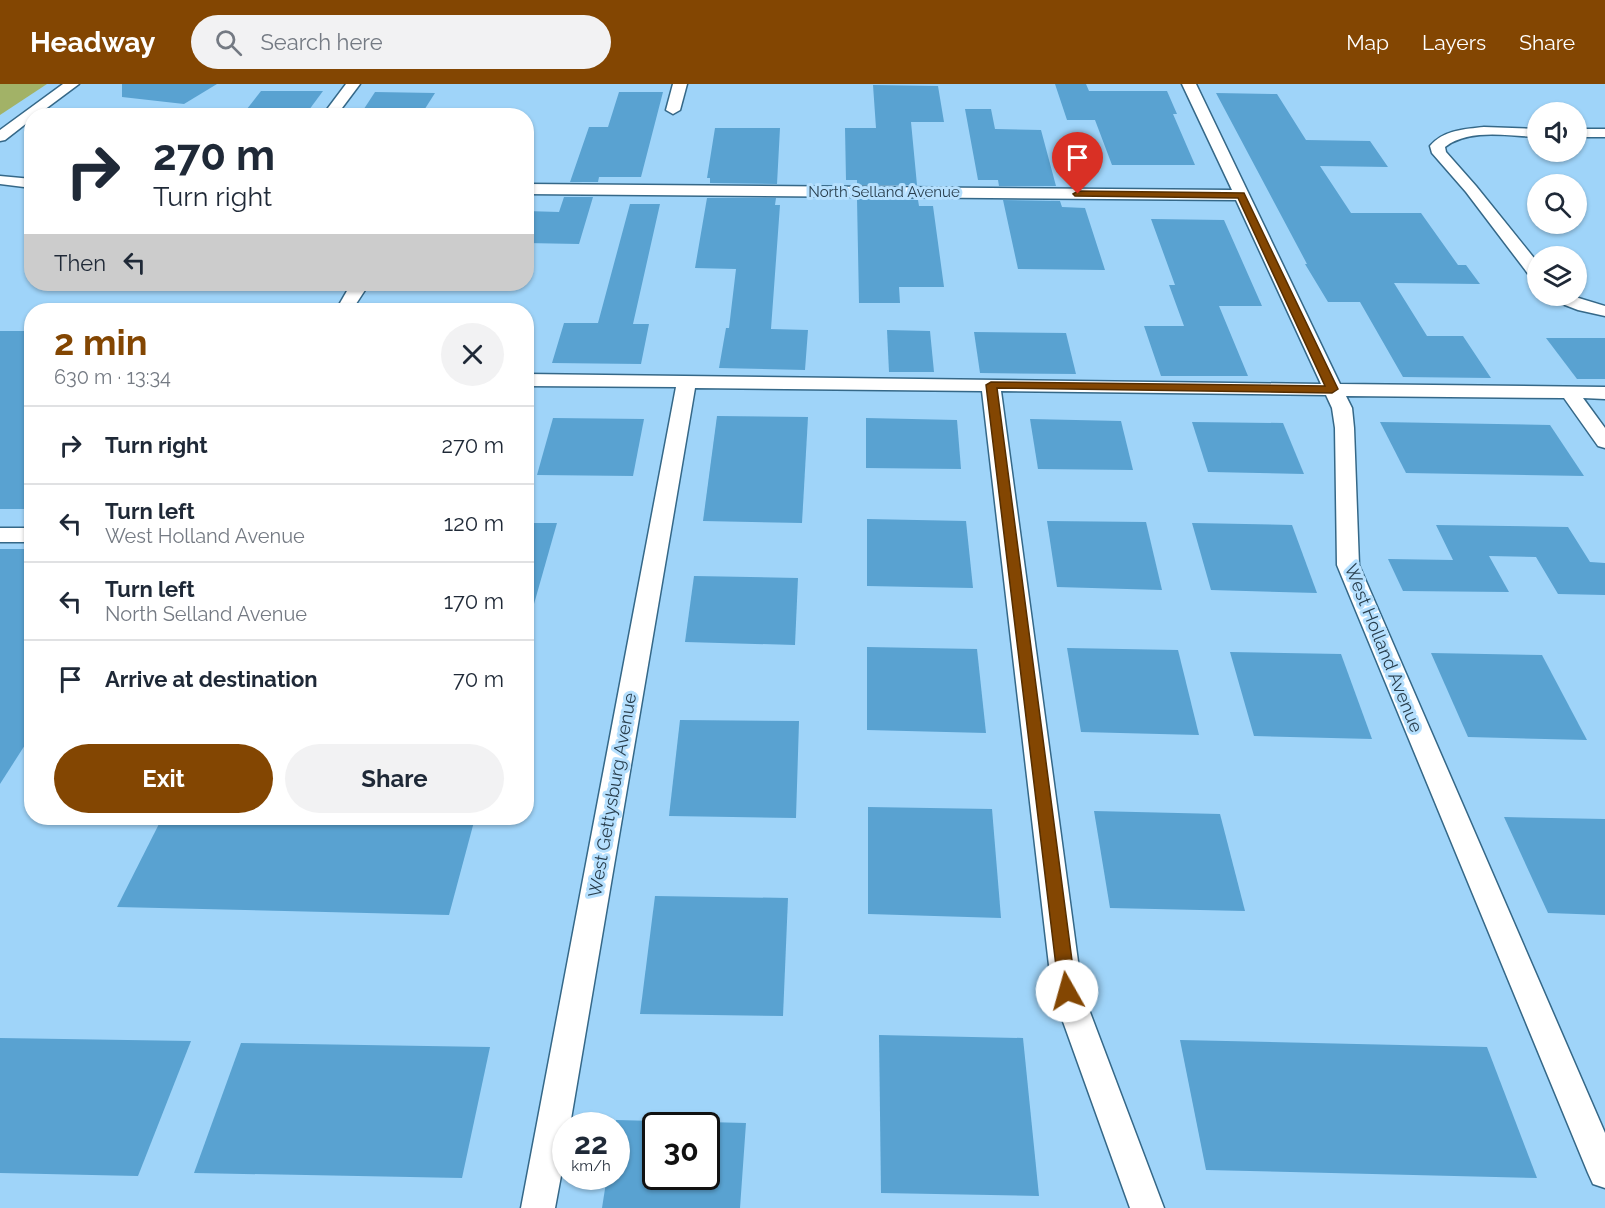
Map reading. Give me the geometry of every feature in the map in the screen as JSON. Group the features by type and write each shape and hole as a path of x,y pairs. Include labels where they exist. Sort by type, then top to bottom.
{"street":[{"path":"37,108 72,84"},
{"path":"335,108 353,84"},
{"path":"673,110 680,84"},
{"name":"West Holland Avenue","path":"1189,84 1341,408 1345,427 1347,486 1345,542 1348,565 1605,1173"},
{"path":"0,137 24,118"},
{"path":"1527,133 1471,133 1450,136 1437,146 1439,153 1471,189 1527,261"},
{"path":"1587,133 1605,133"},
{"path":"0,180 24,183"},
{"name":"North Selland Avenue","path":"534,189 1241,195"},
{"path":"1584,306 1605,311"},
{"path":"534,380 1605,393"},
{"name":"West Gettysburg Avenue","path":"538,1208 687,381"},
{"path":"991,385 1067,991 1147,1208"},
{"path":"1569,392 1605,442"},
{"path":"0,535 24,535"}],"shaded area":[{"path":"0,84 47,84 0,115"}],"building":[{"path":"122,84 217,84 184,104 122,97"},
{"path":"1055,84 1086,84 1089,91 1167,91 1177,114 1173,114 1195,165 1112,165 1095,120 1067,120"},
{"path":"873,85 938,86 944,122 911,122 917,185 857,185 857,180 846,180 845,128 876,128"},
{"path":"261,91 323,91 310,108 248,108"},
{"path":"375,92 435,93 425,108 365,108"},
{"path":"619,92 663,92 641,177 599,177 598,182 570,182 589,127 608,127"},
{"path":"1216,93 1277,94 1306,140 1370,141 1388,167 1320,166 1351,213 1421,213 1458,265 1466,265 1480,284 1394,283 1427,336 1463,336 1491,378 1403,377 1360,302 1328,302 1305,264 1307,264"},
{"path":"965,109 991,109 995,129 1041,130 1056,186 999,186 998,180 978,180"},
{"path":"715,128 780,128 777,184 710,183 710,178 707,178"},
{"path":"564,197 593,197 579,244 534,243 534,211 559,212"},
{"path":"707,198 776,198 775,205 780,205 771,329 808,330 805,370 719,368 726,328 729,328 736,269 695,268"},
{"path":"857,199 918,200 919,206 933,206 944,287 899,287 900,303 859,303"},
{"path":"1003,200 1060,201 1062,207 1085,208 1105,270 1018,269"},
{"path":"630,204 660,204 633,324 649,324 641,364 552,363 564,323 598,323"},
{"path":"1151,219 1224,220 1262,306 1219,306 1248,376 1161,376 1144,326 1184,326 1169,285 1175,285"},
{"path":"887,330 930,331 934,372 889,372"},
{"path":"0,331 24,331 24,509 0,509"},
{"path":"974,332 1066,333 1076,374 980,373"},
{"path":"1546,338 1605,338 1605,379 1577,379"},
{"path":"717,416 808,417 802,523 703,521"},
{"path":"553,418 644,419 633,476 537,475"},
{"path":"866,418 957,420 961,469 866,468"},
{"path":"1030,419 1121,421 1133,470 1038,469"},
{"path":"1192,422 1283,423 1304,474 1208,472"},
{"path":"1380,422 1550,425 1584,476 1406,473"},
{"path":"867,519 966,521 973,588 867,586"},
{"path":"1047,521 1146,522 1162,590 1057,587"},
{"path":"534,523 557,523 534,604"},
{"path":"1192,523 1292,525 1317,593 1211,590"},
{"path":"1436,525 1568,527 1590,562 1605,563 1605,595 1558,594 1536,557 1489,556 1509,592 1403,591 1388,559 1453,560"},
{"path":"0,549 24,549 24,746 0,784"},
{"path":"694,576 798,578 795,645 685,642"},
{"path":"867,647 977,649 986,733 867,730"},
{"path":"1067,648 1178,650 1199,735 1081,732"},
{"path":"1230,652 1341,654 1372,739 1254,736"},
{"path":"1431,653 1542,655 1587,740 1468,737"},
{"path":"680,720 799,721 796,818 669,816"},
{"path":"868,807 992,809 1001,918 868,914"},
{"path":"1094,811 1220,814 1245,911 1110,908"},
{"path":"1504,817 1605,819 1605,915 1548,913"},
{"path":"158,825 473,825 449,915 117,907"},
{"path":"655,896 788,898 783,1016 640,1014"},
{"path":"879,1035 1023,1038 1039,1196 881,1193"},
{"path":"0,1038 191,1041 138,1176 0,1173"},
{"path":"1180,1040 1487,1047 1537,1178 1206,1170"},
{"path":"241,1043 490,1047 462,1178 194,1173"},
{"path":"630,1120 642,1121 642,1190 720,1190 720,1122 746,1123 740,1208 602,1208 605,1190 630,1190"}],"route":[{"path":"1067,991 991,385 1332,389 1241,195 1078,194"}]}
